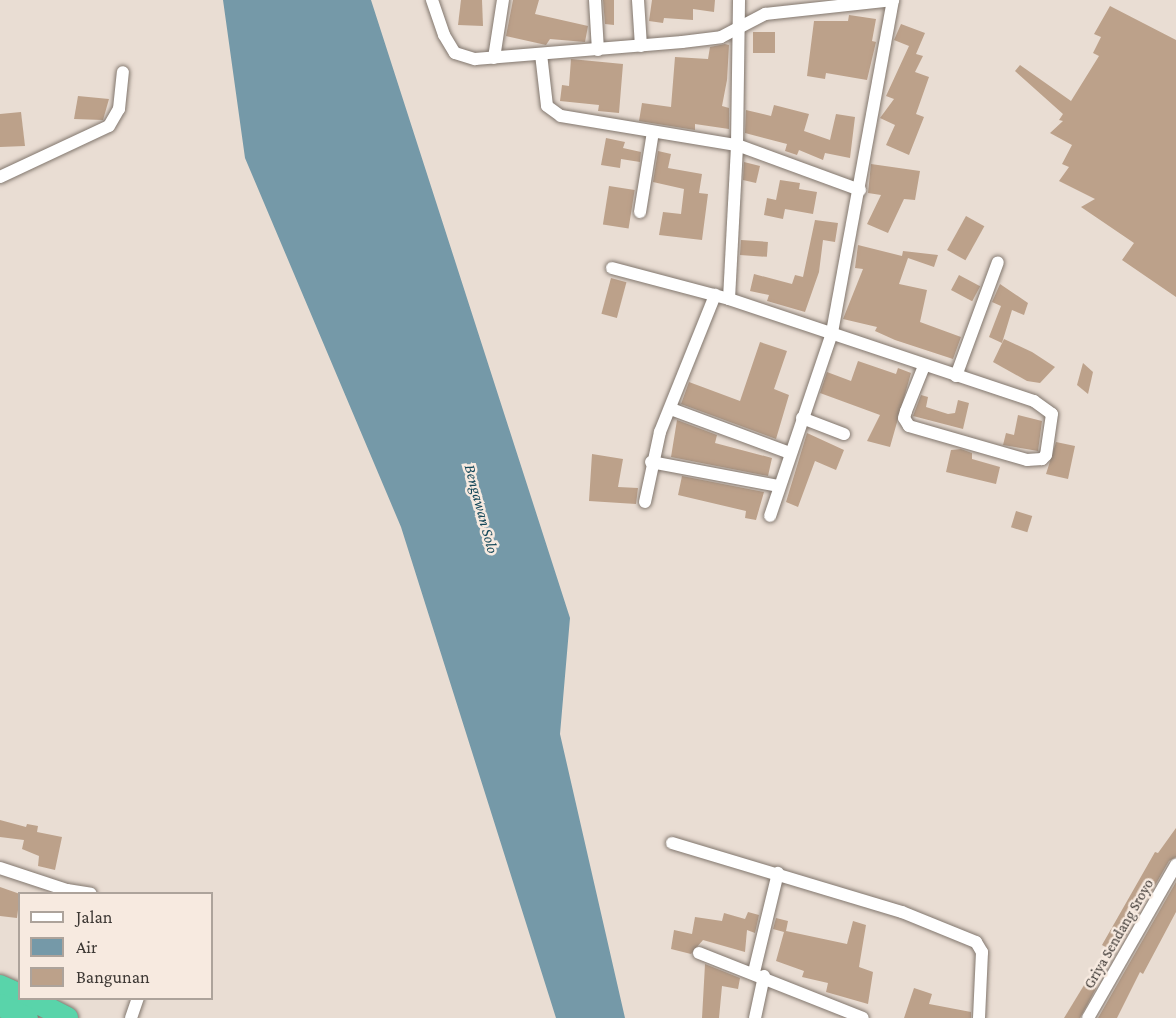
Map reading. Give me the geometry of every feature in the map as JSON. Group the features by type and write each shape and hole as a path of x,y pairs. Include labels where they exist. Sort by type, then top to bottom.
{"highway":[{"path":"0,986 18,994"},
{"path":"30,1000 67,1018"},
{"path":"0,1005 27,1018"}],"street":[{"path":"432,0 444,35 455,53 467,58 598,50 721,37 765,14 893,0 832,333 778,486 770,516"},
{"path":"494,58 503,0"},
{"path":"595,0 598,50"},
{"path":"638,0 640,46"},
{"path":"729,299 737,145 739,0"},
{"path":"541,54 546,100 552,111 653,132 737,145 860,190"},
{"path":"0,177 109,126 119,109 123,72"},
{"path":"640,212 653,132"},
{"path":"956,376 998,262"},
{"path":"612,268 729,299 956,376 1051,411 1046,455 1042,459 1027,460 909,426 904,418 924,366"},
{"path":"645,502 651,462 715,295"},
{"path":"671,409 790,453"},
{"path":"802,418 844,434"},
{"path":"651,462 778,486"},
{"path":"672,843 778,873 934,923 976,942 982,952 979,1018"},
{"name":"Griya Sendang Sroyo","path":"1088,1018 1176,865"},
{"path":"0,868 79,892"},
{"path":"755,1018 759,974 778,873"},
{"path":"699,953 759,974 863,1018"},
{"path":"131,1018 138,1000"}],"water":[{"name":"Bengawan Solo","path":"223,0 371,0 570,618 560,734 625,1018 556,1018 401,527 245,158"}],"building":[{"path":"461,0 482,0 483,26 458,25"},
{"path":"513,0 539,0 535,14 588,26 585,42 550,39 546,45 506,36"},
{"path":"603,0 614,0 614,25 605,24"},
{"path":"652,0 715,0 714,12 693,9 693,20 664,18 663,23 649,21"},
{"path":"1110,6 1176,40 1176,297 1122,260 1134,243 1081,207 1095,199 1059,181 1069,167 1062,164 1072,145 1050,133 1063,121 1059,120 1063,114 1015,71 1020,65 1071,101 1099,56 1093,53 1101,37 1094,34"},
{"path":"849,15 876,19 872,41 876,42 867,80 826,73 825,79 807,76 814,21 848,21"},
{"path":"901,24 925,33 916,54 923,56 915,72 929,77 916,114 924,117 909,155 886,145 895,125 880,118 894,99 886,96 909,46 894,40"},
{"path":"753,32 775,32 775,53 753,53"},
{"path":"729,45 727,80 722,106 729,108 729,129 695,124 695,130 639,121 642,103 671,107 675,57 708,59 710,47"},
{"path":"571,59 623,64 619,113 598,111 599,105 560,101 562,85 569,86"},
{"path":"78,96 109,99 103,120 74,119"},
{"path":"774,105 809,114 804,131 830,140 836,114 855,117 850,158 825,153 823,160 799,150 797,155 785,151 787,144 745,133 746,110 771,116"},
{"path":"21,112 25,146 0,147 0,114"},
{"path":"606,138 625,142 623,148 641,152 640,162 621,159 620,168 601,165"},
{"path":"658,151 671,154 668,168 702,174 699,193 708,194 702,240 659,235 663,212 681,214 684,189 653,182"},
{"path":"744,162 760,166 756,183 743,180"},
{"path":"871,164 920,171 915,200 904,199 888,233 867,224 881,195 868,193"},
{"path":"780,180 800,183 799,189 817,192 813,214 785,209 783,219 764,215 767,198 776,200"},
{"path":"609,186 635,190 629,229 603,225"},
{"path":"966,216 984,226 965,260 947,250"},
{"path":"815,220 838,223 835,242 823,240 819,272 805,312 767,301 769,295 750,291 754,274 792,284 795,275 803,277"},
{"path":"741,240 768,242 767,257 740,255"},
{"path":"858,245 902,256 903,251 938,255 934,267 908,258 899,284 927,290 920,322 961,337 953,359 895,340 875,331 877,327 843,319 863,269 855,268"},
{"path":"959,275 980,286 972,301 951,290"},
{"path":"611,278 626,282 617,318 601,314"},
{"path":"1000,284 1028,303 1024,315 1012,310 1002,343 989,337 1001,306 992,302"},
{"path":"1004,339 1032,352 1055,367 1040,383 1027,381 993,362"},
{"path":"760,342 787,351 774,389 789,395 776,439 681,404 689,382 740,401"},
{"path":"858,361 896,374 898,368 911,373 890,447 867,441 880,415 820,393 827,372 851,381"},
{"path":"1083,363 1093,372 1088,394 1077,385"},
{"path":"921,395 928,397 926,407 948,414 955,413 958,400 969,403 963,429 913,416"},
{"path":"1018,415 1042,421 1038,451 1003,445 1006,433 1014,435"},
{"path":"677,420 717,435 715,443 772,458 768,476 671,457"},
{"path":"807,433 844,450 836,470 815,461 798,507 786,502"},
{"path":"1056,442 1075,446 1068,479 1046,474"},
{"path":"961,449 972,453 972,459 1000,467 996,484 946,472 951,450"},
{"path":"592,454 623,459 618,487 638,488 636,504 589,501"},
{"path":"682,476 764,492 756,520 745,518 746,511 678,495"},
{"path":"1016,511 1032,516 1027,532 1011,527"},
{"path":"0,820 26,827 27,824 38,826 37,832 62,837 55,870 38,866 39,856 22,849 24,840 0,837"},
{"path":"1176,828 1176,857 1169,861 1116,953 1102,945 1155,852 1158,853"},
{"path":"1176,882 1176,912 1143,974 1140,972 1117,1018 1098,1018"},
{"path":"0,887 18,893 18,910 17,918 0,916"},
{"path":"748,912 759,915 755,933 747,930 745,952 703,940 691,954 671,949 674,930 692,934 695,917 722,921 724,913 745,919"},
{"path":"776,918 788,921 786,931 847,944 853,921 866,925 859,967 873,972 868,1004 826,992 828,983 802,977 804,971 776,961 784,932 773,929"},
{"path":"705,964 740,978 738,989 722,986 719,1018 702,1018"},
{"path":"1089,977 1099,983 1080,1018 1064,1018"},
{"path":"914,988 932,994 929,1004 971,1012 971,1018 904,1018"}]}
